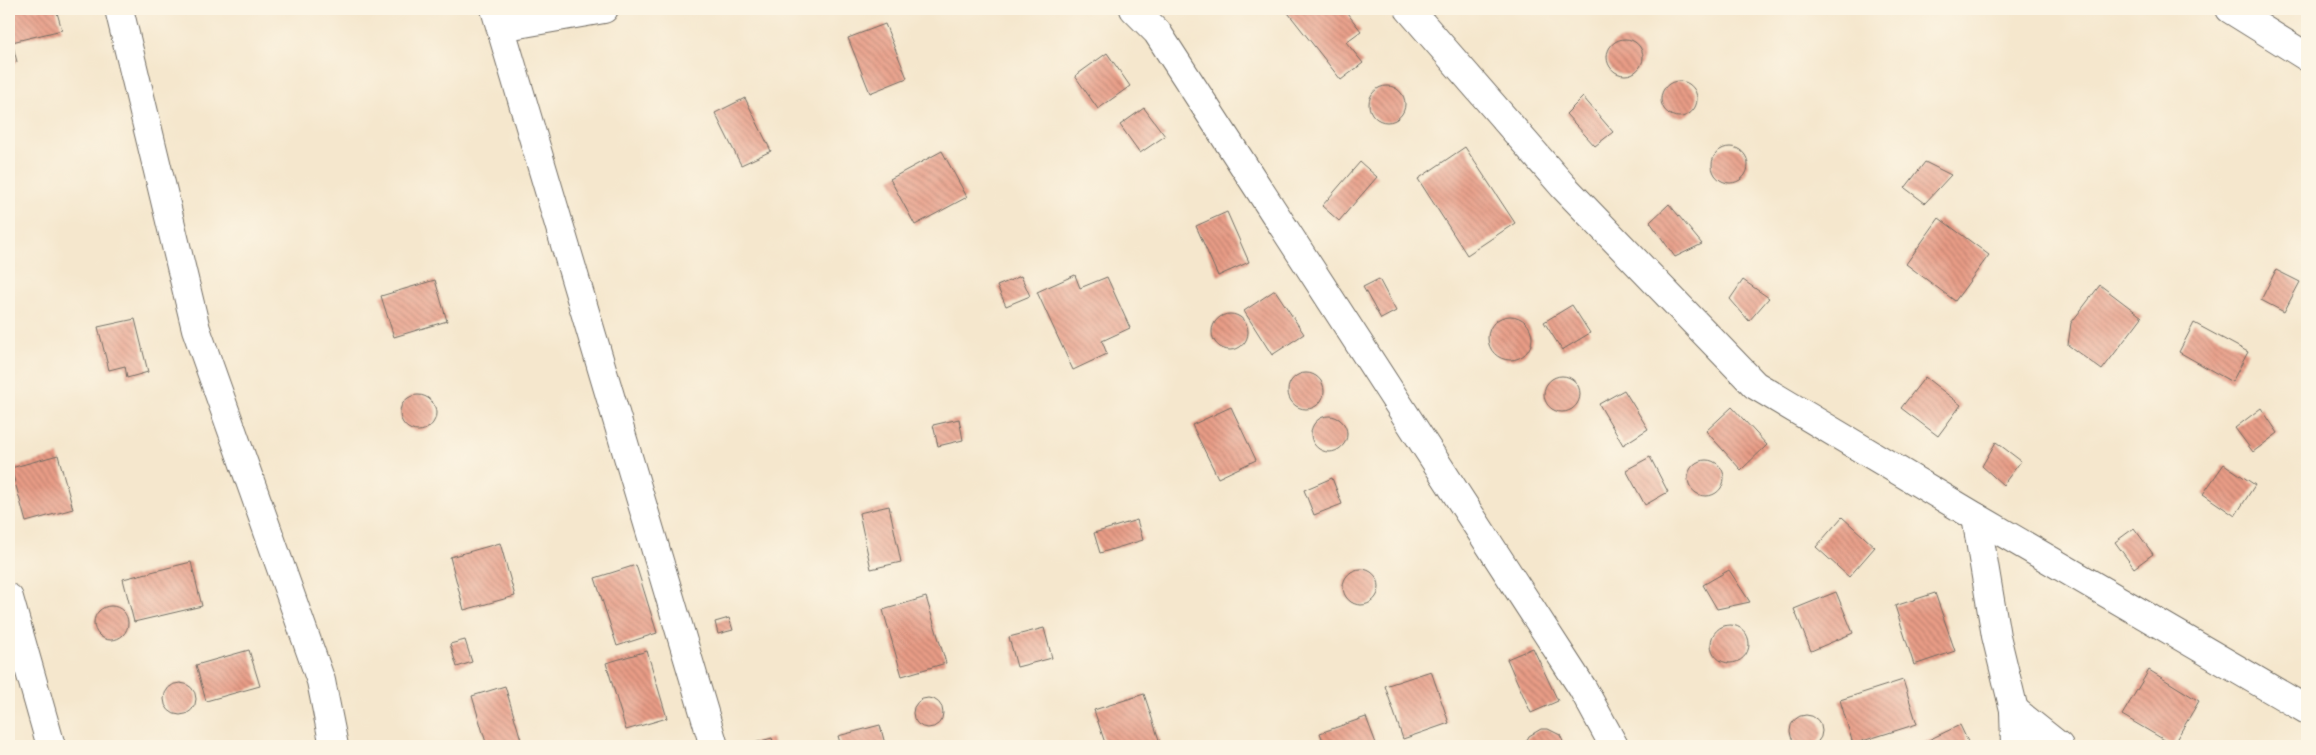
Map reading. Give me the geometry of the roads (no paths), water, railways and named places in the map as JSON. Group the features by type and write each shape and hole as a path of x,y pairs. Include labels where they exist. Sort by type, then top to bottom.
{"street":[{"path":"119,9 196,328 321,681 334,746"},
{"path":"604,9 498,18 714,746"},
{"path":"1134,9 1163,40 1577,680 1614,746"},
{"path":"1409,9 1563,186 1755,386 2307,710"},
{"path":"2230,9 2307,57"},
{"path":"1976,517 1996,636 2014,710 2015,746"},
{"path":"9,598 51,746"},
{"path":"2014,710 2059,746"}]}
